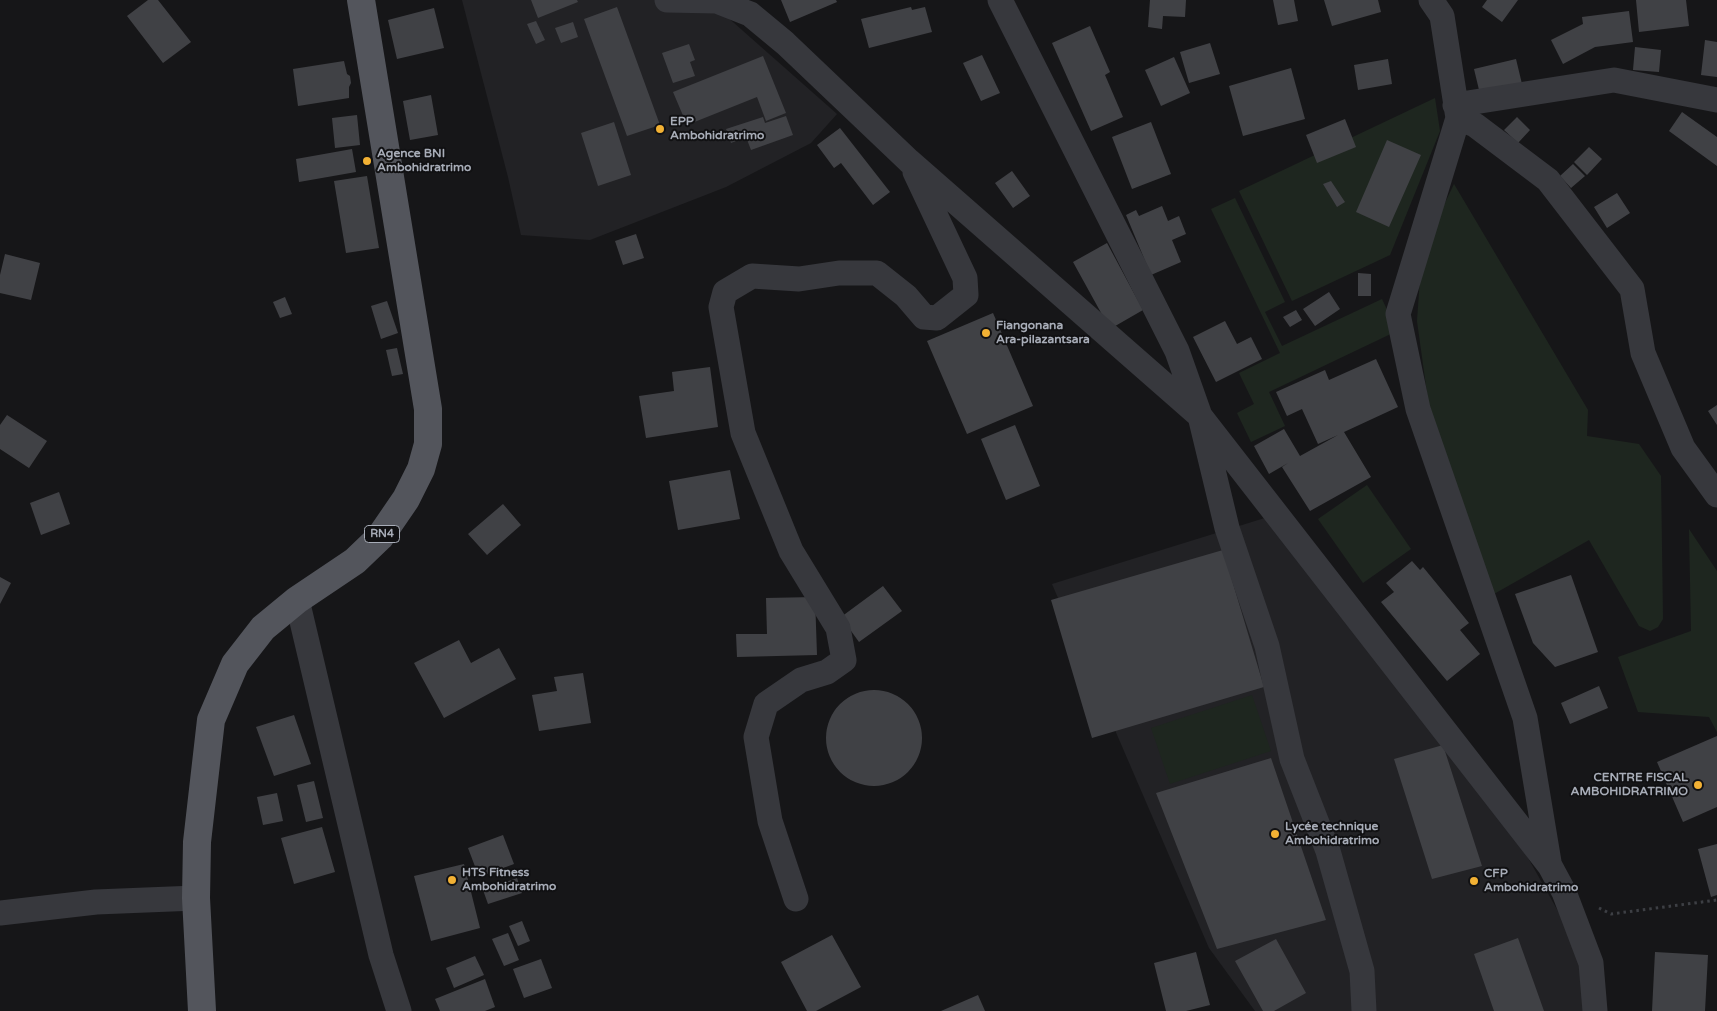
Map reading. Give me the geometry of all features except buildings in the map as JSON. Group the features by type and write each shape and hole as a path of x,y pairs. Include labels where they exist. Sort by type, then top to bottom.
{"main road":[{"name":"RN4","path":"202,1011 196,898 198,842 210,720 236,664 263,628 297,600 354,561 380,537 406,499 421,469 428,444 428,409 361,0"}],"street":[{"path":"667,0 717,1 750,14 792,49 909,162 1200,416 1550,866 1564,892 1591,963 1596,1011"},
{"path":"1000,0 1177,351 1200,416 1227,528 1267,646 1292,759 1328,851 1362,971 1364,1011"},
{"path":"1443,5 1457,112 1398,314 1418,409 1525,718 1550,866"},
{"path":"1457,112 1614,80 1717,100"},
{"path":"1457,112 1548,180 1632,288 1642,353 1683,448 1717,495"},
{"path":"796,899 770,821 756,737 766,704 801,680 827,672 844,660 838,628 791,551 743,432 721,308 726,292 752,276 799,279 839,273 876,273 906,296 924,317 937,318 950,308 966,295 965,278 909,162"},
{"path":"297,600 381,955 399,1011"},
{"path":"0,913 96,902 196,898"}],"path":[{"path":"1564,892 1611,914 1717,900"}],"shaded area":[{"name":"EPP Ambohidratrimo","path":"462,0 708,0 837,114 811,143 726,187 590,240 521,235 508,177"},
{"path":"1435,98 1440,131 1390,255 1292,301 1239,191"},
{"path":"1454,184 1588,410 1587,436 1639,444 1661,476 1663,619 1658,627 1650,631 1639,626 1589,540 1494,594 1431,422 1417,321 1422,251"},
{"path":"1235,198 1285,302 1265,312 1282,346 1382,299 1397,331 1269,392 1285,426 1251,442 1237,413 1254,404 1239,373 1280,353 1211,209"},
{"path":"1367,485 1411,549 1363,583 1318,519"},
{"name":"Lycée technique Ambohidratrimo","path":"1268,517 1523,849 1559,913 1582,970 1587,1011 1255,1011 1209,948 1052,584"},
{"path":"1689,529 1717,571 1717,732 1709,717 1638,712 1618,657 1691,631"},
{"path":"1252,695 1271,751 1170,784 1151,728"}],"place":[{"name":"EPP Ambohidratrimo","path":"660,129"},
{"name":"Agence BNI Ambohidratrimo","path":"367,161"},
{"name":"Fiangonana Ara-pilazantsara","path":"986,333"},
{"name":"CENTRE FISCAL AMBOHIDRATRIMO","path":"1698,785"},
{"name":"Lycée technique Ambohidratrimo","path":"1275,834"},
{"name":"HTS Fitness Ambohidratrimo","path":"452,880"},
{"name":"CFP Ambohidratrimo","path":"1474,881"}]}
